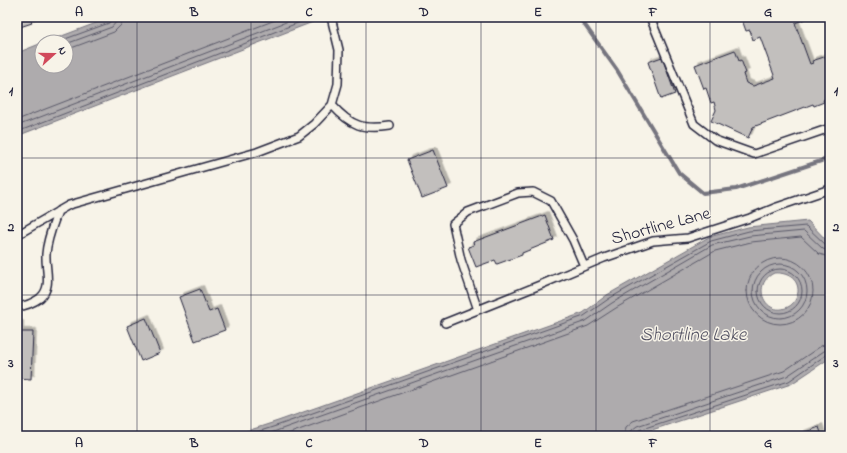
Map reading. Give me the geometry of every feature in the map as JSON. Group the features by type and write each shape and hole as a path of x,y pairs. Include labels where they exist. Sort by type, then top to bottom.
{"lane":[{"path":"650,17 694,124 715,140 754,154 830,128"},
{"path":"17,235 68,205 258,152 299,136 314,124 332,105 338,84 339,50 332,18"},
{"path":"332,105 341,115 359,126 373,128 390,126"},
{"name":"Shortline Lane","path":"445,322 478,310 584,266 653,241 688,238 750,218 777,206 830,189"},
{"path":"478,310 461,260 453,224 468,212 518,193 533,192 551,201 573,240 584,266"},
{"path":"17,307 26,306 45,294 48,284 46,254 51,230 58,211"}],"water":[{"path":"112,17 317,17 318,20 17,136 17,53 34,46 34,74 74,74 74,34 67,34"},
{"name":"Shortline Lake","path":"808,221 830,244 830,358 791,384 634,436 232,436 583,313 607,295 709,237 748,227","holes":["774,273 791,277 798,287 796,299 792,304 788,307 780,309 773,308 768,304 764,299 762,292 763,285 767,278"]}],"building":[{"path":"17,17 30,17 32,23 17,28"},
{"path":"741,17 810,17 795,23 810,64 813,63 812,61 830,55 830,102 827,103 825,99 823,100 824,102 814,106 813,104 753,127 748,138 711,121 716,110 714,102 711,103 706,88 704,89 695,65 735,50 746,73 743,74 746,83 753,86 775,78 760,37 753,40 750,30 746,31"},
{"path":"662,57 675,94 661,99 648,62"},
{"path":"433,150 448,188 422,198 407,160"},
{"path":"545,215 554,240 522,253 522,255 497,264 495,260 476,267 468,247 474,245 473,242"},
{"path":"200,289 209,312 217,309 225,330 195,341 179,297"},
{"path":"146,318 160,353 141,361 127,326"},
{"path":"17,324 20,324 20,332 33,332 31,379 17,378"},
{"path":"819,427 822,436 802,436 801,434"}],"waterway":[{"path":"579,17 617,70 679,173 703,193 736,189 830,158"}]}
